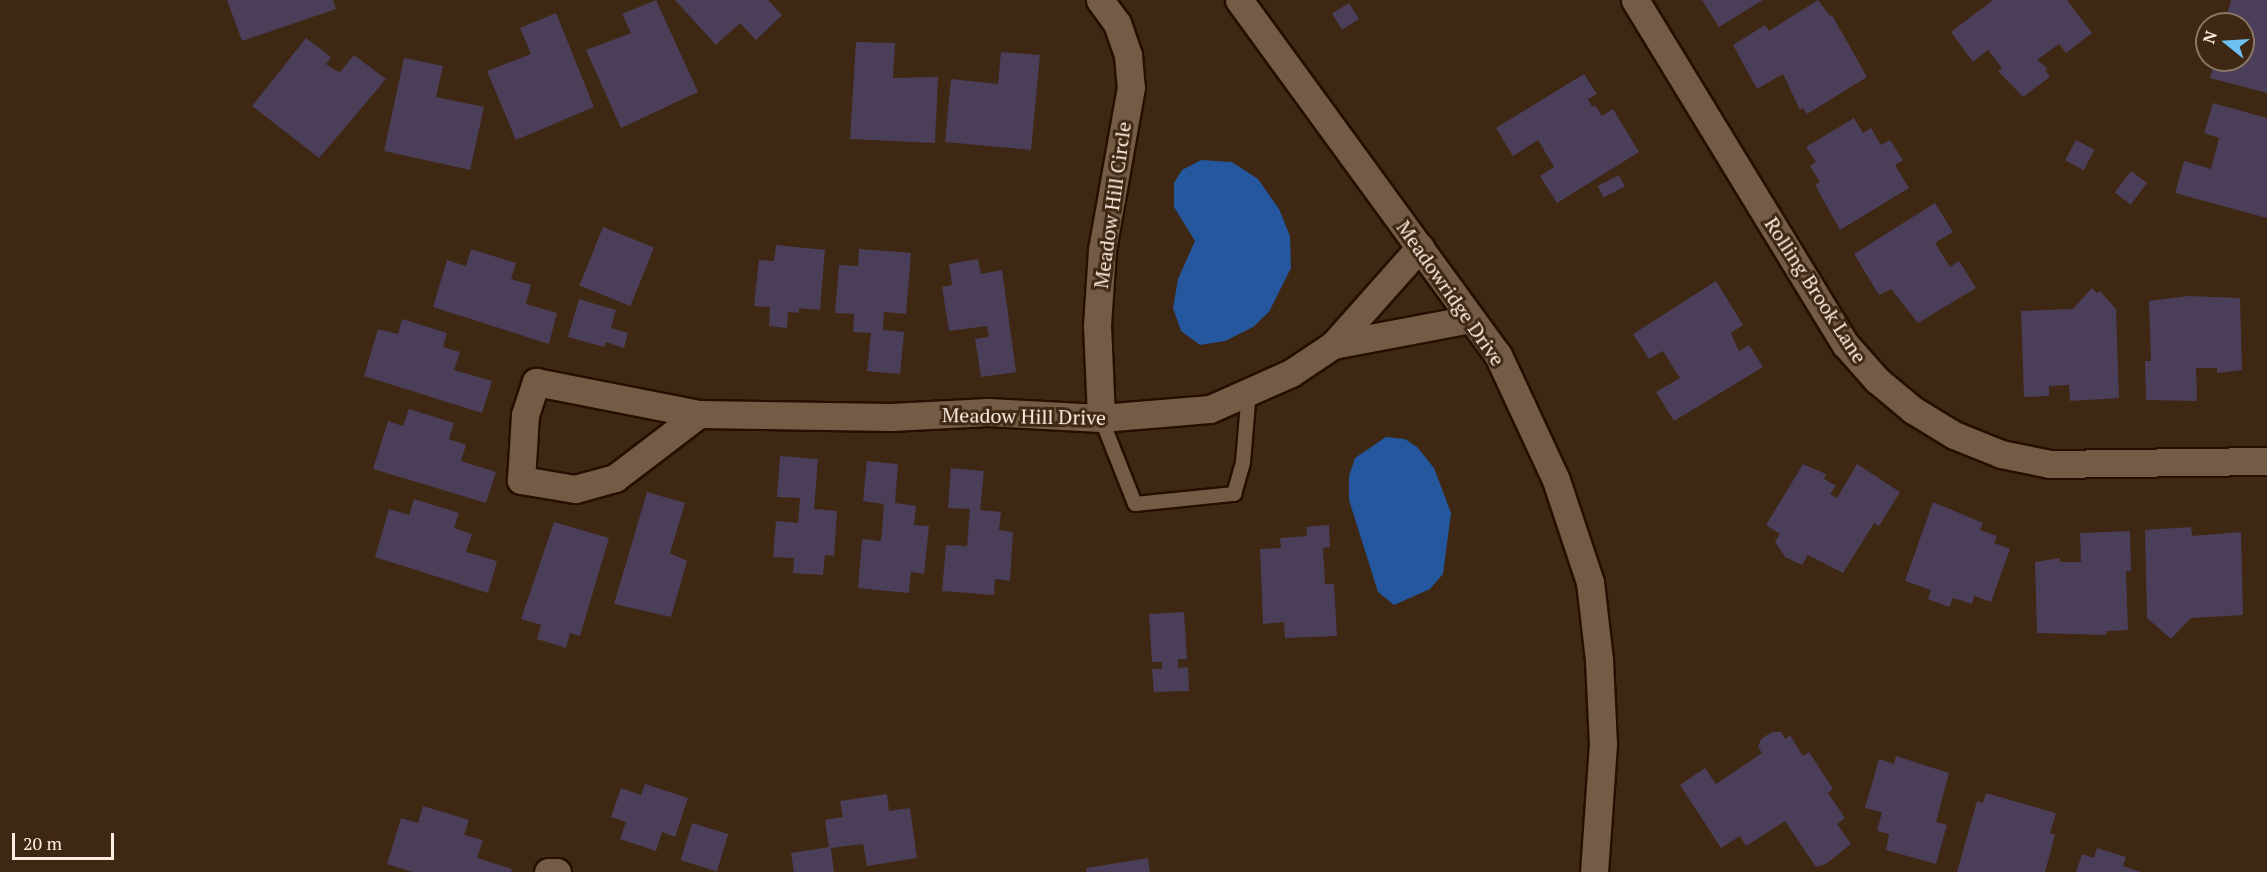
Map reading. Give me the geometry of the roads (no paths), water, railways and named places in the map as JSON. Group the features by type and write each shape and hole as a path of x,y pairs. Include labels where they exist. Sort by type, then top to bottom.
{"street":[{"name":"Meadow Hill Circle","path":"1100,0 1117,23 1128,55 1131,87 1102,250 1097,325 1101,418"},
{"name":"Meadowridge Drive","path":"1239,0 1498,355 1529,416 1556,480 1590,582 1603,744 1594,872"},
{"name":"Rolling Brook Lane","path":"1635,0 1846,345 1876,380 1913,410 1954,435 2001,454 2050,464 2267,461"},
{"name":"Meadow Hill Drive","path":"699,414 615,478 575,489 521,480 525,415 536,382 699,414 891,417 988,412 1101,418 1210,409 1291,373 1333,345 1420,247"},
{"name":"Meadow Hill Drive","path":"1333,345 1471,319"},
{"path":"548,872 557,872"}],"lane":[{"path":"1101,418 1136,504 1234,494 1243,462 1249,391"}],"water":[{"path":"1201,160 1232,162 1258,179 1279,209 1290,236 1291,268 1269,312 1253,327 1225,341 1200,345 1181,331 1173,308 1178,279 1195,241 1174,207 1174,183 1182,170"},
{"path":"1386,437 1405,439 1417,447 1434,468 1451,513 1443,574 1430,589 1394,605 1378,592 1349,500 1349,476 1355,458"}]}
